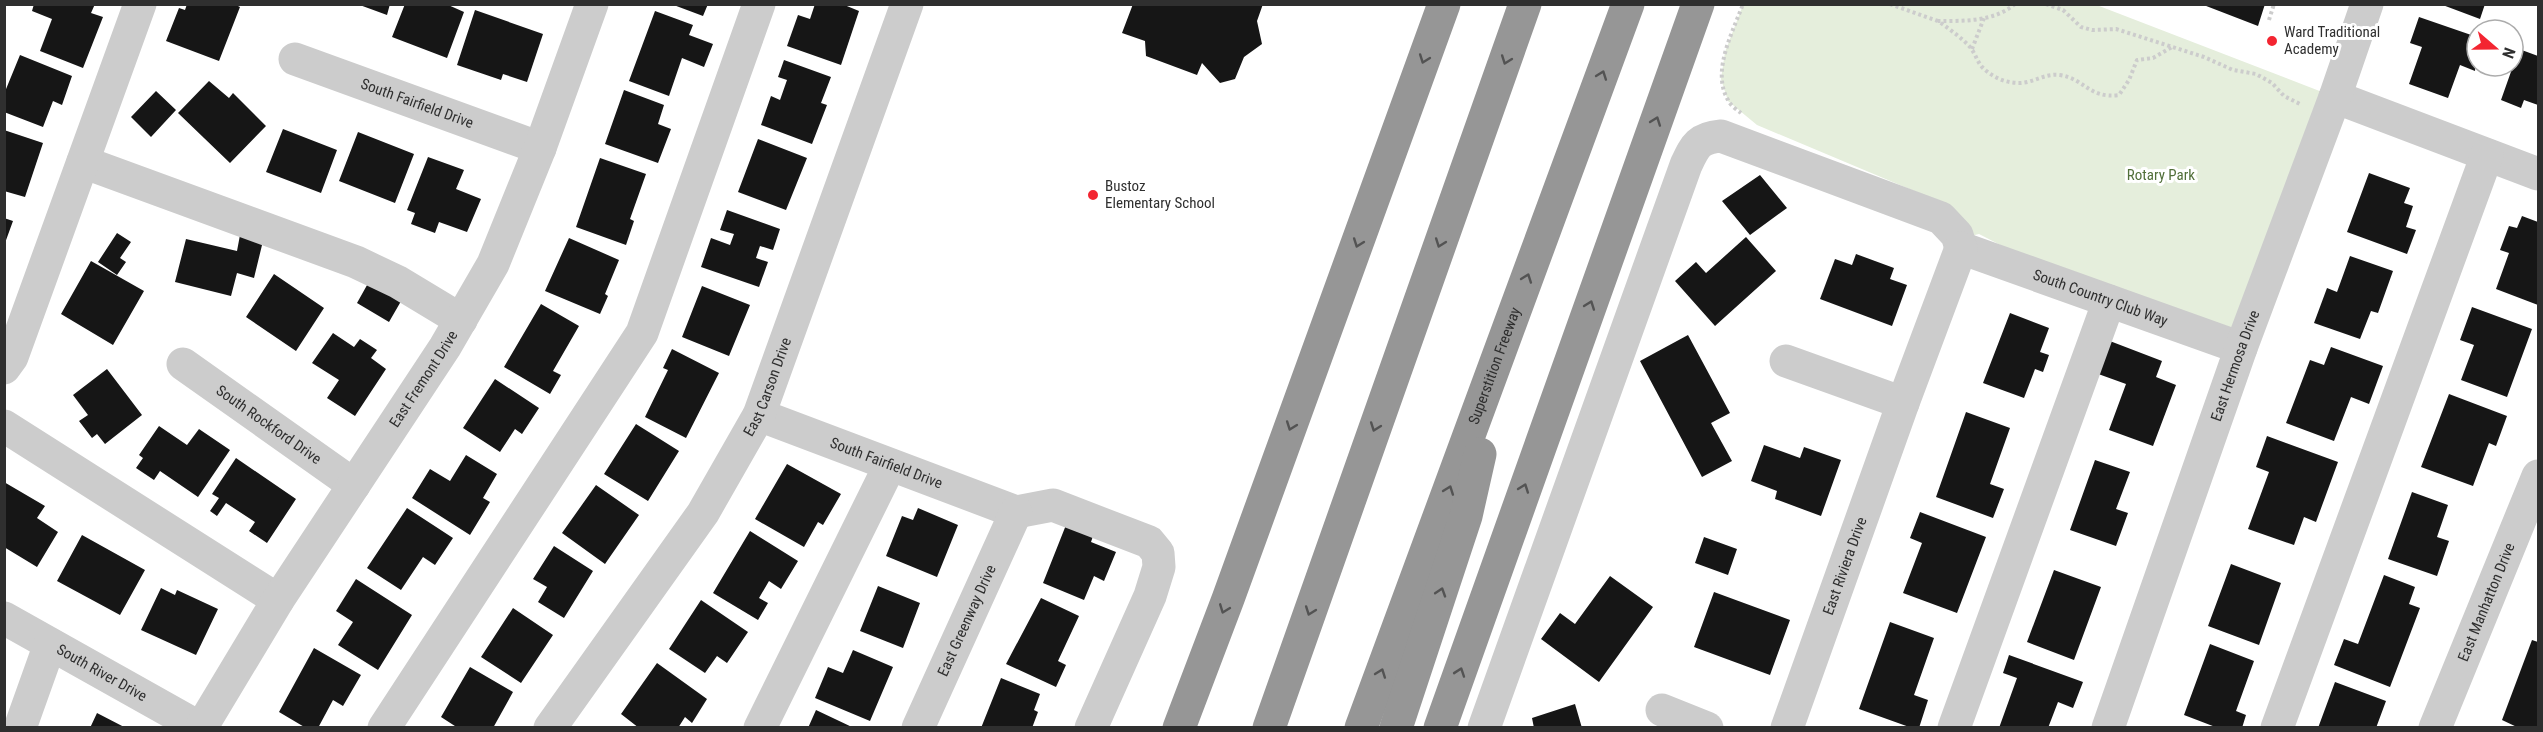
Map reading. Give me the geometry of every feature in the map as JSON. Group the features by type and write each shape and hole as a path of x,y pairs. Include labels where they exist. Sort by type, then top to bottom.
{"highway":[{"path":"1179,728 1444,4"},
{"path":"1269,726 1525,4"},
{"name":"Superstition Freeway","path":"1361,728 1628,4"},
{"path":"1440,728 1698,4"},
{"path":"1396,728 1466,516 1507,333"}],"street":[{"path":"4,368 12,357 140,4"},
{"name":"East Fremont Drive","path":"200,728 278,600 445,347 492,264 540,148 592,4"},
{"path":"384,728 642,333 759,4"},
{"name":"East Carson Drive","path":"550,728 703,513 759,415 907,4"},
{"name":"East Hermosa Drive","path":"2108,728 2241,348 2335,97 2367,4"},
{"name":"South Fairfield Drive","path":"295,59 540,148"},
{"path":"2335,97 2538,174"},
{"path":"1484,728 1686,165 1695,146 1707,137 1721,136 1941,218 1957,235 1961,248"},
{"path":"2277,728 2487,155"},
{"path":"83,162 356,262 398,282 461,320"},
{"name":"South Country Club Way","path":"1961,248 2241,348"},
{"name":"East Riviera Drive","path":"1787,728 1961,248"},
{"path":"1954,728 2109,301"},
{"path":"1786,361 1903,403"},
{"name":"South Rockford Drive","path":"183,364 354,485"},
{"name":"South Fairfield Drive","path":"759,415 1016,512"},
{"path":"4,426 278,600"},
{"path":"760,728 891,465"},
{"name":"East Manhatton Drive","path":"2435,728 2538,476"},
{"path":"1016,512 1053,505 1149,542 1158,553 1159,567 1150,596 1091,728"},
{"name":"East Greenway Drive","path":"918,728 1016,512"},
{"name":"South River Drive","path":"4,618 200,728"},
{"path":"20,728 50,644"},
{"path":"1662,710 1707,728"}],"path":[{"path":"1743,4 1725,52 1721,79 1728,101 1749,119"},
{"path":"1890,4 1938,21 1972,21 1999,14 2015,4"},
{"path":"2046,4 2063,10 2081,27 2092,30 2116,29 2204,57 2233,70 2256,74 2272,83 2284,96 2302,105"},
{"path":"2269,20 2274,4"},
{"path":"1972,49 1984,18"},
{"path":"1938,21 1972,49 1981,66 2001,80 2021,83 2059,75 2078,81 2105,97 2119,95 2129,80 2137,60 2153,58 2172,47"}],"green space":[{"name":"Rotary Park","path":"2094,4 2335,97 2241,348 2109,301 1979,234 1954,240 1926,196 1757,125 1728,101 1721,79 1725,52 1743,5"}],"building":[{"path":"34,4 95,4 91,13 103,17 83,68 40,51 52,19 32,11"},
{"path":"187,4 234,4 240,7 219,61 166,41 179,8 185,10"},
{"path":"357,4 390,4 387,15"},
{"path":"405,4 446,4 464,12 447,58 392,37"},
{"path":"671,4 708,4 703,16"},
{"path":"815,4 842,4 859,11 841,65 787,46 798,15 810,19"},
{"path":"1133,4 1263,4 1257,21 1262,44 1244,57 1235,79 1220,83 1202,63 1197,75 1146,56 1145,41 1122,33"},
{"path":"2201,4 2265,4 2258,26"},
{"path":"2440,4 2485,4 2480,18"},
{"path":"475,10 543,34 527,82 503,74 501,80 457,65"},
{"path":"655,11 693,25 689,35 713,44 704,67 682,58 669,96 629,81"},
{"path":"2419,17 2465,33 2465,67 2460,65 2448,98 2409,84 2422,47 2410,43"},
{"path":"2525,51 2538,56 2538,105 2524,100 2521,108 2501,100 2509,78 2525,78"},
{"path":"20,55 72,76 62,105 53,101 43,127 4,112 4,94"},
{"path":"784,60 831,77 821,103 827,105 812,144 761,125 771,96 780,100 787,80 778,77"},
{"path":"209,81 229,98 233,93 266,126 230,163 178,113"},
{"path":"624,90 664,105 658,124 671,129 658,163 605,144"},
{"path":"156,91 176,110 151,137 131,117"},
{"path":"283,129 337,150 321,193 266,172"},
{"path":"4,130 43,143 25,197 4,191"},
{"path":"358,132 414,154 395,203 339,181"},
{"path":"758,139 807,158 786,210 738,192"},
{"path":"428,157 464,170 456,189 481,199 467,232 439,222 435,233 411,224 415,213 407,210"},
{"path":"600,158 646,174 630,219 634,221 626,245 576,227"},
{"path":"2369,173 2410,188 2404,203 2413,206 2406,227 2416,230 2407,254 2347,232"},
{"path":"1760,175 1787,208 1750,235 1722,201"},
{"path":"727,210 780,229 773,250 760,246 756,258 768,262 759,287 701,267 711,238 730,245 734,234 720,230"},
{"path":"2522,216 2538,222 2538,305 2496,289 2509,253 2500,250 2509,226 2517,228"},
{"path":"4,218 13,221 5,243 4,243"},
{"path":"117,233 131,242 120,258 126,262 117,275 98,262"},
{"path":"240,235 263,241 254,278 237,273 231,296 175,282 186,239 237,251"},
{"path":"1746,237 1776,271 1715,326 1675,281 1696,262 1706,273"},
{"path":"569,238 619,260 605,294 608,296 600,314 545,291"},
{"path":"1856,254 1894,268 1890,279 1907,285 1892,326 1820,299 1835,259 1852,265"},
{"path":"2350,256 2393,271 2378,313 2371,311 2360,339 2314,323 2327,288 2337,292"},
{"path":"91,261 144,291 113,345 61,314"},
{"path":"274,274 324,308 296,351 246,317"},
{"path":"371,278 404,296 389,322 357,303"},
{"path":"702,286 750,305 729,356 682,337"},
{"path":"541,304 579,326 553,371 561,375 550,394 504,367"},
{"path":"2472,307 2532,329 2507,397 2461,380 2474,345 2460,340"},
{"path":"2010,313 2049,328 2040,352 2049,355 2043,372 2035,369 2024,398 1983,383"},
{"path":"333,333 354,347 360,339 377,350 371,358 386,369 355,416 327,398 339,380 312,363"},
{"path":"1688,335 1730,413 1711,423 1732,461 1702,477 1640,361"},
{"path":"2102,338 2162,361 2156,377 2176,385 2153,446 2109,430 2126,384 2090,371"},
{"path":"2331,347 2383,366 2369,404 2351,397 2334,441 2286,423 2310,360 2324,365"},
{"path":"672,349 719,373 686,438 645,417 668,370 663,368"},
{"path":"107,369 142,415 105,444 97,434 92,438 79,421 88,415 73,395"},
{"path":"495,379 539,408 522,434 515,429 500,452 463,428"},
{"path":"2449,394 2507,416 2496,446 2489,443 2473,486 2421,467"},
{"path":"1966,412 2010,428 1990,484 2004,489 1993,518 1936,497"},
{"path":"636,424 679,451 648,501 604,474"},
{"path":"159,426 187,445 199,429 230,450 198,497 160,471 154,480 136,468 143,458 139,455"},
{"path":"2267,436 2338,462 2316,522 2304,517 2294,545 2248,529 2269,472 2256,467"},
{"path":"1764,445 1800,458 1804,447 1841,460 1821,516 1775,499 1777,491 1751,481"},
{"path":"466,455 497,474 483,498 490,502 470,535 412,498 430,469 450,481"},
{"path":"236,458 296,499 267,543 249,531 255,522 226,503 217,516 210,511 219,498 212,494"},
{"path":"2095,460 2130,472 2116,509 2128,513 2116,546 2070,530"},
{"path":"787,464 841,494 823,525 818,522 804,547 755,519"},
{"path":"4,482 45,506 37,518 58,532 37,567 4,547"},
{"path":"596,485 639,515 605,564 562,533"},
{"path":"2412,492 2448,505 2437,537 2449,541 2437,576 2388,559"},
{"path":"407,508 453,538 435,565 423,557 401,590 367,568"},
{"path":"918,508 958,525 937,577 886,556 902,516 913,520"},
{"path":"1920,512 1986,537 1957,613 1903,593 1922,543 1910,538"},
{"path":"1066,525 1093,536 1091,542 1116,552 1104,581 1094,576 1084,600 1043,583"},
{"path":"750,531 798,561 781,589 769,581 759,598 768,603 758,620 713,593"},
{"path":"82,535 145,570 120,615 57,581"},
{"path":"1704,537 1737,549 1728,575 1695,563"},
{"path":"554,546 593,571 564,618 538,602 547,587 533,579"},
{"path":"2231,564 2281,583 2259,645 2208,626"},
{"path":"2054,570 2101,587 2074,660 2027,642"},
{"path":"2384,575 2415,587 2409,604 2420,608 2390,687 2334,665 2344,639 2358,644"},
{"path":"1610,576 1653,607 1599,682 1541,639 1560,613 1575,624"},
{"path":"356,579 412,615 378,670 338,645 353,622 336,611"},
{"path":"878,586 920,603 903,648 860,631"},
{"path":"161,588 175,595 177,590 218,609 196,655 141,630"},
{"path":"1714,592 1790,620 1770,675 1694,647"},
{"path":"1041,598 1079,616 1058,661 1066,665 1056,687 1006,664"},
{"path":"701,600 748,632 727,663 717,656 705,673 669,649"},
{"path":"513,608 553,635 521,683 481,657"},
{"path":"1890,622 1934,638 1914,695 1928,700 1919,728 1912,728 1859,709"},
{"path":"2532,640 2538,642 2538,728 2519,728 2502,720"},
{"path":"2210,644 2254,661 2236,711 2246,715 2242,728 2218,728 2184,715"},
{"path":"314,648 361,675 343,706 333,700 318,728 306,728 279,712"},
{"path":"853,650 893,667 870,721 815,698 828,667 843,673"},
{"path":"2009,655 2083,682 2073,708 2058,702 2048,728 1999,728 2017,678 2003,673"},
{"path":"657,663 707,699 692,723 685,717 678,728 639,728 621,714"},
{"path":"470,667 513,692 493,728 458,728 441,717"},
{"path":"1001,678 1040,694 1034,710 1038,712 1032,728 981,728"},
{"path":"2335,682 2386,701 2376,728 2318,728"},
{"path":"1575,704 1582,728 1534,728 1532,718"},
{"path":"816,710 854,728 808,728"},
{"path":"97,713 126,728 90,728"}],"place":[{"name":"Ward Traditional Academy","path":"2272,41"},
{"name":"Bustoz Elementary School","path":"1093,195"}]}
